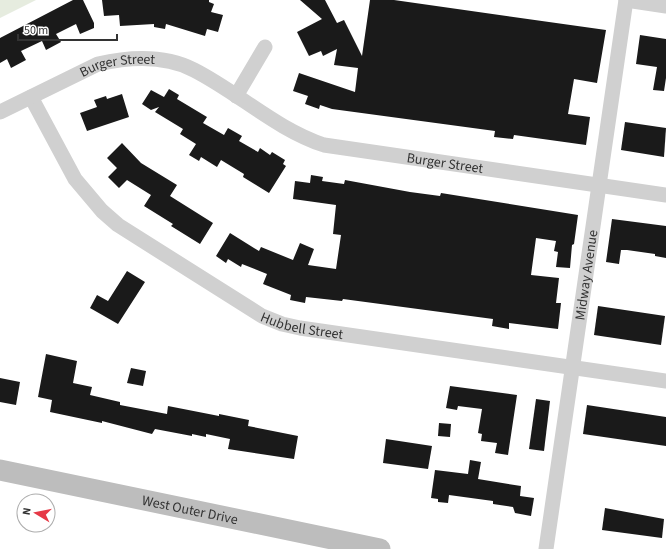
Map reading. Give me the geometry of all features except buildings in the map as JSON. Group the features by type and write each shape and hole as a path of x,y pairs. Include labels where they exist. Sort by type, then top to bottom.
{"main road":[{"name":"West Outer Drive","path":"0,470 380,549"}],"street":[{"path":"626,0 666,6"},
{"name":"Midway Avenue","path":"546,549 626,0"},
{"path":"236,96 266,47"},
{"name":"Burger Street","path":"0,112 98,64 114,60 137,58 166,61 193,70 294,133 324,145 666,195"},
{"name":"Hubbell Street","path":"31,97 75,179 102,211 118,225 262,316 282,324 300,328 666,381"}],"shaded area":[{"path":"0,0 36,0 0,18"}]}
